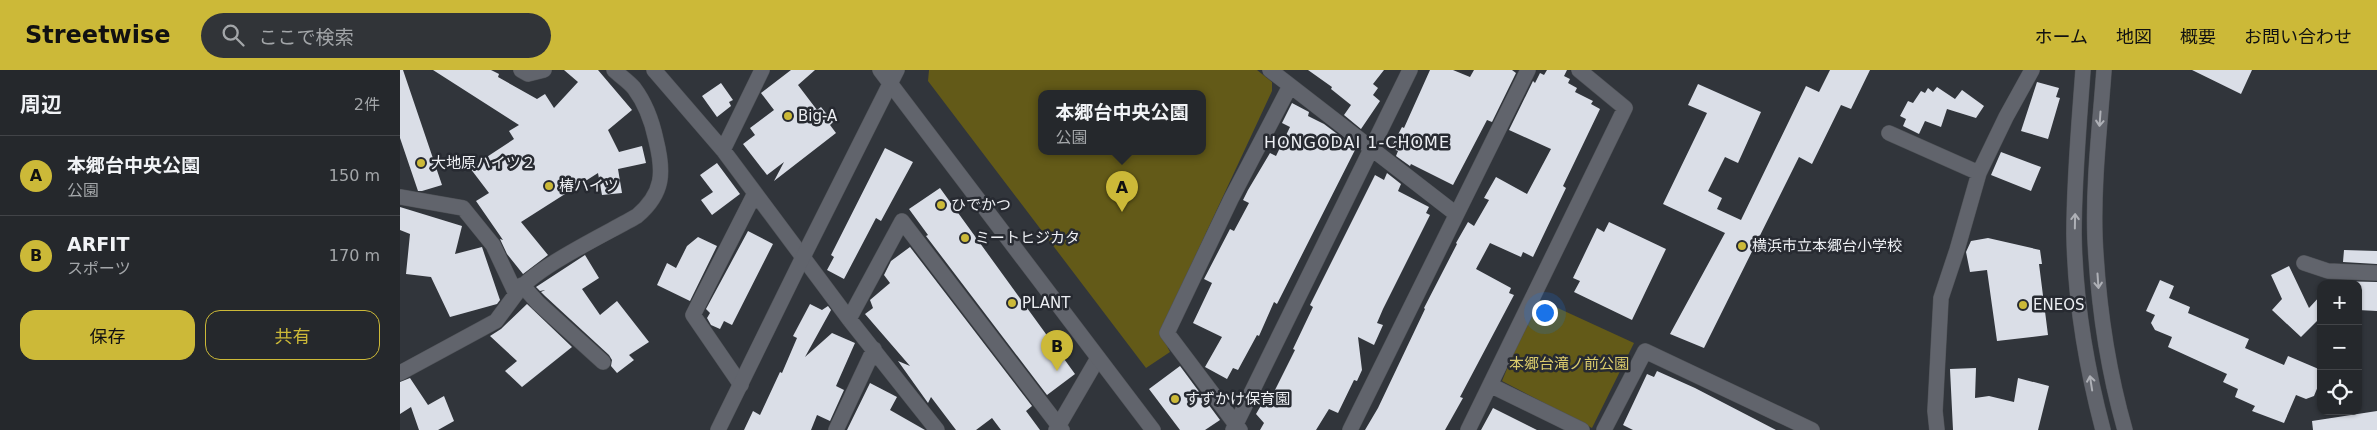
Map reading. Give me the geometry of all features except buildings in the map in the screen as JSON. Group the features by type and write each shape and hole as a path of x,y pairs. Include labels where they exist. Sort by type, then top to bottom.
{"street":[{"path":"521,70 528,74 544,70"},
{"path":"400,373 496,322 519,289 548,266 638,216 650,205 656,193 662,165 651,117 633,87 614,70"},
{"path":"654,70 723,150 849,319 937,430"},
{"path":"723,150 762,70"},
{"path":"880,70 894,76 1098,358 1153,430"},
{"path":"1270,70 1456,214"},
{"path":"1290,86 1231,199 1167,333 1236,428 1410,70"},
{"path":"1350,430 1528,70"},
{"path":"1468,430 1625,108 1579,70"},
{"path":"1937,430 1935,411 1940,298 1957,250 1979,173 2006,117 2032,70"},
{"path":"2083,70 2076,157 2074,234 2078,305 2093,391 2103,430"},
{"path":"2104,70 2097,158 2095,237 2100,305 2113,386 2124,430"},
{"path":"718,430 802,257 894,76"},
{"path":"1889,133 1979,173"},
{"path":"741,384 693,315 755,193"},
{"path":"400,197 463,208 493,245 519,289 538,303 603,362"},
{"path":"849,319 902,221 1059,428 1098,358"},
{"path":"2304,263 2328,271 2377,273"},
{"path":"836,430 874,349"},
{"path":"1604,430 1645,350 1812,430"},
{"path":"1490,385 1582,430"}],"green space":[{"path":"929,70 1257,70 1272,82 1272,91 1160,332 1170,352 1146,368 928,81"},
{"name":"本郷台滝ノ前公園","path":"1536,298 1634,343 1592,428 1502,381"}],"place":[{"name":"Big-A","path":"788,116"},
{"name":"大地原ハイツ２","path":"421,163"},
{"name":"椿ハイツ","path":"549,186"},
{"name":"ひでかつ","path":"941,205"},
{"name":"本郷台中央公園","path":"1122,212"},
{"name":"ミートヒジカタ","path":"965,238"},
{"name":"横浜市立本郷台小学校","path":"1742,246"},
{"name":"PLANT","path":"1012,303"},
{"name":"ENEOS","path":"2023,305"},
{"name":"ARFIT","path":"1057,371"},
{"name":"すずかけ保育園","path":"1175,399"}],"district":[{"name":"HONGODAI 1-CHOME","path":"1357,142"}]}
